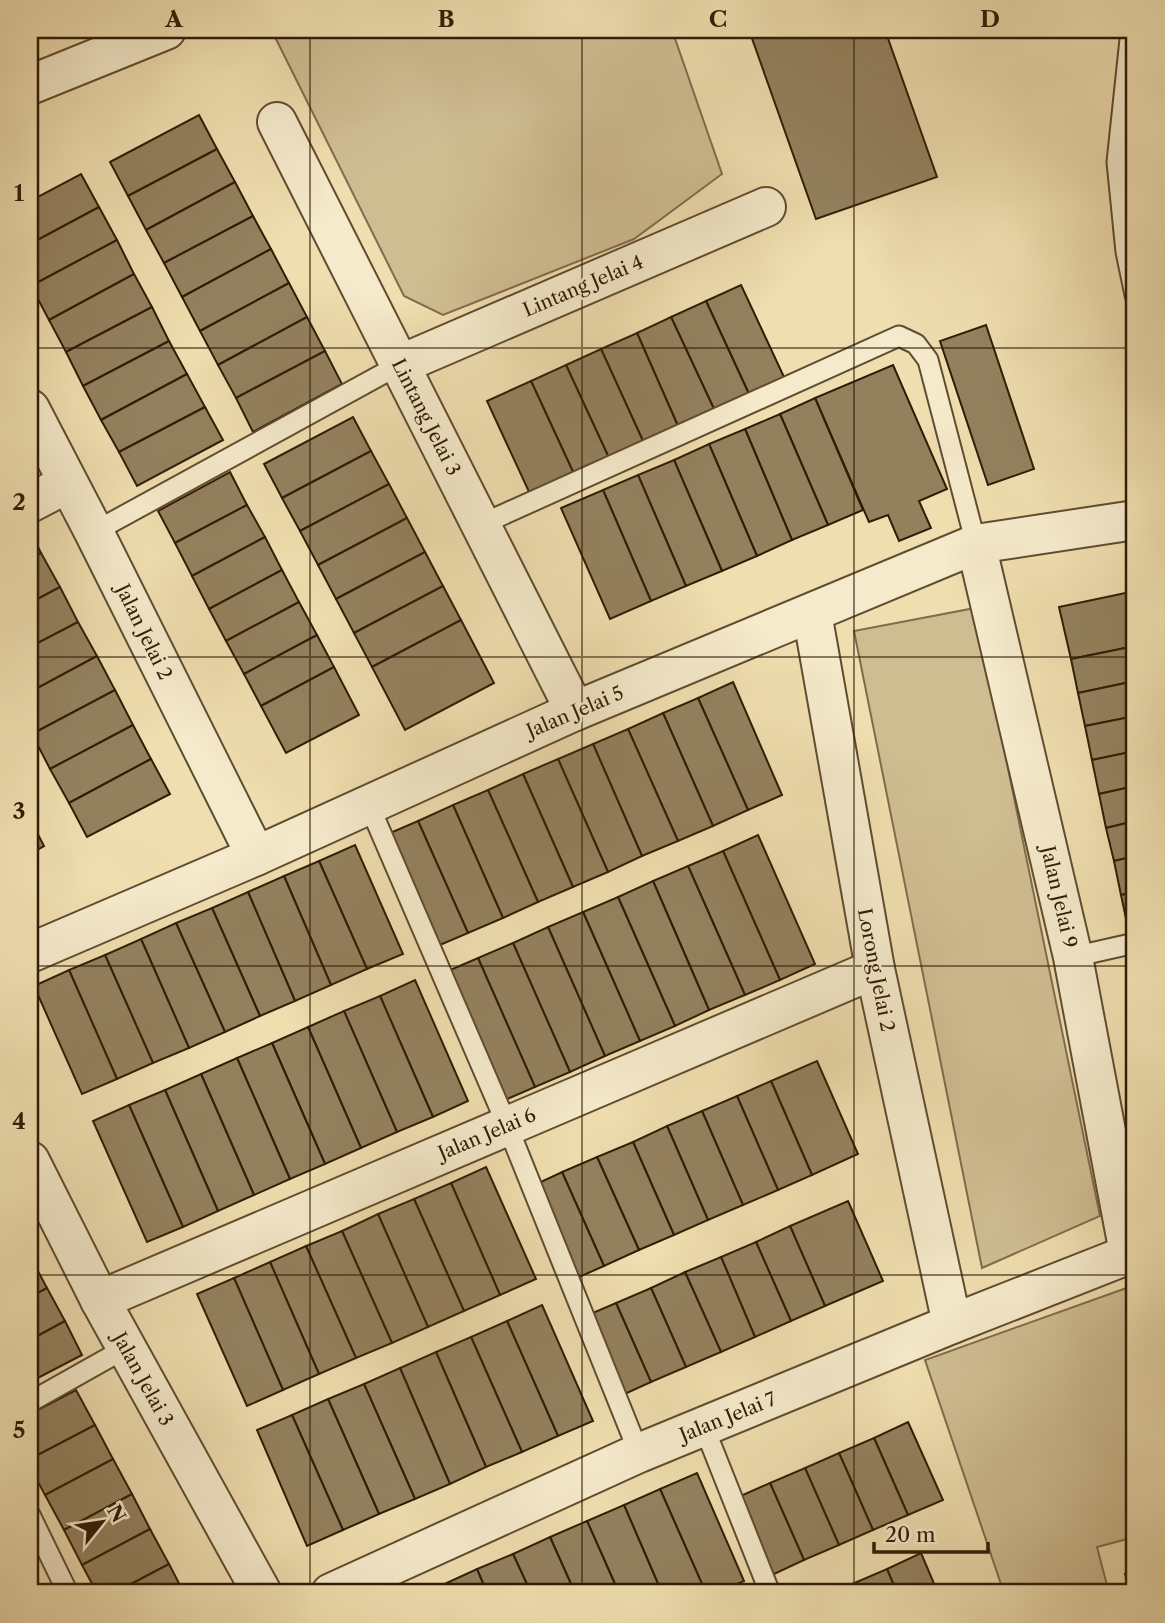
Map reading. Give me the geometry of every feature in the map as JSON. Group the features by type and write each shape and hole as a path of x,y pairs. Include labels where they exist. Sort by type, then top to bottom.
{"street":[{"path":"30,85 166,30"},
{"name":"Lintang Jelai 3","path":"277,122 575,711"},
{"name":"Lintang Jelai 4","path":"399,365 766,207"},
{"name":"Jalan Jelai 2","path":"30,409 256,856"},
{"path":"30,503 68,483"},
{"name":"Jalan Jelai 5","path":"30,953 256,856 575,711 976,544 1135,520"},
{"name":"Jalan Jelai 9","path":"976,544 1073,957 1132,1253"},
{"name":"Lorong Jelai 2","path":"812,613 874,968 952,1324"},
{"name":"Jalan Jelai 6","path":"100,1300 874,968"},
{"name":"Jalan Jelai 3","path":"30,1161 100,1300 261,1593"},
{"name":"Jalan Jelai 7","path":"331,1593 639,1453 1132,1253"}],"lane":[{"path":"1130,30 1117,162 1135,295"},
{"path":"480,525 899,335 916,344 928,360 976,544"},
{"path":"94,532 399,365"},
{"path":"369,805 507,1125 639,1453"},
{"path":"1073,957 1135,943"},
{"path":"30,1402 126,1348"},
{"path":"704,1427 770,1593"},
{"path":"30,1515 68,1593"}],"shaded area":[{"path":"282,30 672,30 722,174 634,239 443,315 404,296 273,33"},
{"path":"975,608 1100,1216 982,1268 854,631"},
{"path":"1135,1285 1135,1537 1097,1547 1109,1593 1004,1593 925,1360"}],"building":[{"path":"749,30 885,30 937,177 816,219"},
{"path":"199,115 217,149 128,196 110,162"},
{"path":"217,149 235,182 146,230 128,196"},
{"path":"81,174 99,207 30,244 30,201"},
{"path":"235,182 253,216 164,263 146,230"},
{"path":"1134,185 1135,220 1130,220"},
{"path":"99,207 117,240 31,286 30,244"},
{"path":"253,216 271,249 182,297 164,263"},
{"path":"117,240 134,274 49,320 31,286"},
{"path":"271,249 289,283 200,331 182,297"},
{"path":"134,274 152,307 66,352 49,320"},
{"path":"289,283 307,317 218,365 200,331"},
{"path":"741,285 784,377 749,394 706,301"},
{"path":"706,301 749,394 714,409 671,317"},
{"path":"152,307 169,341 83,386 66,352"},
{"path":"307,317 325,351 236,398 218,365"},
{"path":"671,317 714,409 678,426 637,333"},
{"path":"986,325 1034,469 988,485 940,341"},
{"path":"637,333 678,426 643,441 601,349"},
{"path":"169,341 187,374 101,420 83,386"},
{"path":"601,349 643,441 609,458 566,365"},
{"path":"325,351 342,384 253,432 236,398"},
{"path":"566,365 609,458 574,474 531,381"},
{"path":"893,365 947,489 919,501 931,528 899,541 888,515 869,522 815,398"},
{"path":"187,374 205,407 119,452 101,420"},
{"path":"531,381 574,474 530,494 487,401"},
{"path":"815,398 863,510 828,525 780,414"},
{"path":"205,407 223,440 137,486 119,452"},
{"path":"780,414 828,525 792,540 745,429"},
{"path":"353,417 371,451 282,498 264,464"},
{"path":"745,429 792,540 757,556 709,444"},
{"path":"709,444 757,556 722,571 674,460"},
{"path":"371,451 389,484 300,531 282,498"},
{"path":"674,460 722,571 686,586 638,475"},
{"path":"230,472 247,505 175,543 158,511"},
{"path":"638,475 686,586 651,601 603,490"},
{"path":"389,484 407,518 318,565 300,531"},
{"path":"603,490 651,601 610,619 561,508"},
{"path":"247,505 265,537 192,576 175,543"},
{"path":"407,518 425,552 336,599 318,565"},
{"path":"30,530 41,553 30,559"},
{"path":"265,537 282,570 209,609 192,576"},
{"path":"425,552 443,586 354,633 336,599"},
{"path":"41,553 60,587 30,603 30,559"},
{"path":"282,570 299,602 226,641 209,609"},
{"path":"443,586 461,620 372,667 354,633"},
{"path":"60,587 78,622 30,647 30,603"},
{"path":"1135,591 1135,646 1071,659 1059,607"},
{"path":"299,602 317,635 244,674 226,641"},
{"path":"461,620 494,683 405,730 372,667"},
{"path":"78,622 97,656 30,692 30,647"},
{"path":"317,635 334,667 261,706 244,674"},
{"path":"1135,646 1135,681 1078,693 1071,659"},
{"path":"97,656 115,690 32,734 30,692"},
{"path":"334,667 359,715 286,753 261,706"},
{"path":"1135,681 1135,716 1085,726 1078,693"},
{"path":"733,682 782,795 748,810 698,698"},
{"path":"115,690 133,725 50,769 32,734"},
{"path":"698,698 748,810 713,826 663,713"},
{"path":"663,713 713,826 678,841 628,729"},
{"path":"1135,716 1135,751 1092,760 1085,726"},
{"path":"133,725 151,759 69,803 50,769"},
{"path":"628,729 678,841 642,856 593,744"},
{"path":"593,744 642,856 608,872 558,759"},
{"path":"1135,751 1135,786 1099,794 1092,760"},
{"path":"151,759 170,794 87,837 69,803"},
{"path":"558,759 608,872 573,887 523,774"},
{"path":"523,774 573,887 538,902 488,790"},
{"path":"1135,786 1135,821 1106,828 1099,794"},
{"path":"488,790 538,902 503,918 453,805"},
{"path":"453,805 503,918 468,933 418,821"},
{"path":"30,819 44,846 30,854"},
{"path":"418,821 468,933 433,948 383,836"},
{"path":"1135,821 1135,856 1114,861 1106,828"},
{"path":"758,835 815,964 780,980 723,851"},
{"path":"355,845 403,954 367,969 319,861"},
{"path":"723,851 780,980 745,995 688,866"},
{"path":"1135,856 1135,892 1121,895 1114,861"},
{"path":"319,861 367,969 331,985 284,876"},
{"path":"688,866 745,995 709,1010 653,881"},
{"path":"284,876 331,985 295,1001 248,892"},
{"path":"653,881 709,1010 675,1026 618,897"},
{"path":"248,892 295,1001 260,1016 212,908"},
{"path":"1135,892 1135,926 1128,928 1121,895"},
{"path":"618,897 675,1026 640,1041 583,912"},
{"path":"212,908 260,1016 225,1032 176,923"},
{"path":"583,912 640,1041 605,1056 548,927"},
{"path":"176,923 225,1032 189,1048 141,939"},
{"path":"548,927 605,1056 570,1072 513,943"},
{"path":"141,939 189,1048 153,1063 105,955"},
{"path":"513,943 570,1072 535,1087 478,958"},
{"path":"105,955 153,1063 117,1079 69,970"},
{"path":"478,958 535,1087 500,1102 443,973"},
{"path":"69,970 117,1079 82,1094 34,986"},
{"path":"415,980 468,1101 433,1117 380,996"},
{"path":"380,996 433,1117 397,1132 344,1011"},
{"path":"344,1011 397,1132 361,1148 308,1027"},
{"path":"308,1027 361,1148 325,1164 272,1043"},
{"path":"272,1043 325,1164 290,1179 237,1058"},
{"path":"237,1058 290,1179 254,1195 201,1074"},
{"path":"817,1061 858,1154 812,1175 771,1081"},
{"path":"201,1074 254,1195 218,1211 165,1090"},
{"path":"771,1081 812,1175 778,1190 737,1096"},
{"path":"165,1090 218,1211 183,1227 129,1105"},
{"path":"737,1096 778,1190 743,1205 702,1111"},
{"path":"129,1105 183,1227 147,1242 93,1121"},
{"path":"702,1111 743,1205 708,1220 667,1126"},
{"path":"667,1126 708,1220 674,1235 633,1142"},
{"path":"633,1142 674,1235 639,1250 597,1157"},
{"path":"597,1157 639,1250 604,1266 562,1172"},
{"path":"486,1167 536,1279 500,1295 451,1183"},
{"path":"562,1172 604,1266 570,1281 528,1188"},
{"path":"451,1183 500,1295 464,1311 414,1199"},
{"path":"414,1199 464,1311 428,1327 378,1214"},
{"path":"848,1201 883,1281 825,1306 790,1226"},
{"path":"378,1214 428,1327 392,1343 342,1231"},
{"path":"790,1226 825,1306 791,1321 756,1242"},
{"path":"342,1231 392,1343 356,1358 306,1246"},
{"path":"756,1242 791,1321 755,1337 721,1257"},
{"path":"306,1246 356,1358 319,1374 270,1262"},
{"path":"30,1256 47,1288 30,1297"},
{"path":"721,1257 755,1337 721,1352 685,1272"},
{"path":"270,1262 319,1374 283,1390 234,1278"},
{"path":"685,1272 721,1352 686,1367 651,1288"},
{"path":"234,1278 283,1390 247,1406 197,1294"},
{"path":"47,1288 65,1321 30,1340 30,1297"},
{"path":"651,1288 686,1367 651,1382 616,1303"},
{"path":"616,1303 651,1382 616,1398 581,1318"},
{"path":"542,1305 593,1421 558,1436 507,1321"},
{"path":"65,1321 82,1355 30,1382 30,1340"},
{"path":"507,1321 558,1436 522,1452 471,1337"},
{"path":"471,1337 522,1452 486,1467 436,1352"},
{"path":"436,1352 486,1467 450,1484 400,1368"},
{"path":"400,1368 450,1484 415,1499 364,1384"},
{"path":"364,1384 415,1499 379,1514 328,1399"},
{"path":"76,1390 95,1425 30,1459 30,1414"},
{"path":"328,1399 379,1514 343,1530 292,1415"},
{"path":"292,1415 343,1530 307,1546 257,1430"},
{"path":"908,1422 943,1500 908,1515 874,1438"},
{"path":"95,1425 113,1459 45,1495 30,1467 30,1459"},
{"path":"874,1438 908,1515 873,1530 839,1453"},
{"path":"839,1453 873,1530 839,1545 805,1468"},
{"path":"113,1459 132,1494 64,1530 45,1495"},
{"path":"805,1468 839,1545 804,1560 770,1483"},
{"path":"697,1473 744,1581 717,1593 706,1593 660,1489"},
{"path":"770,1483 804,1560 770,1576 736,1498"},
{"path":"660,1489 706,1593 662,1593 624,1505"},
{"path":"132,1494 150,1529 82,1565 64,1530"},
{"path":"624,1505 662,1593 619,1593 587,1521"},
{"path":"587,1521 619,1593 575,1593 550,1537"},
{"path":"150,1529 169,1564 114,1593 97,1593 82,1565"},
{"path":"550,1537 575,1593 531,1593 513,1554"},
{"path":"921,1553 938,1593 897,1593 887,1569"},
{"path":"513,1554 531,1593 487,1593 477,1569"},
{"path":"169,1564 184,1593 114,1593"},
{"path":"477,1569 487,1593 443,1593 440,1586"},
{"path":"887,1569 897,1593 856,1593 852,1584"},
{"path":"1135,1571 1135,1593 1131,1593 1125,1574"},
{"path":"852,1584 856,1593 830,1593"},
{"path":"440,1586 443,1593 423,1593"}]}
